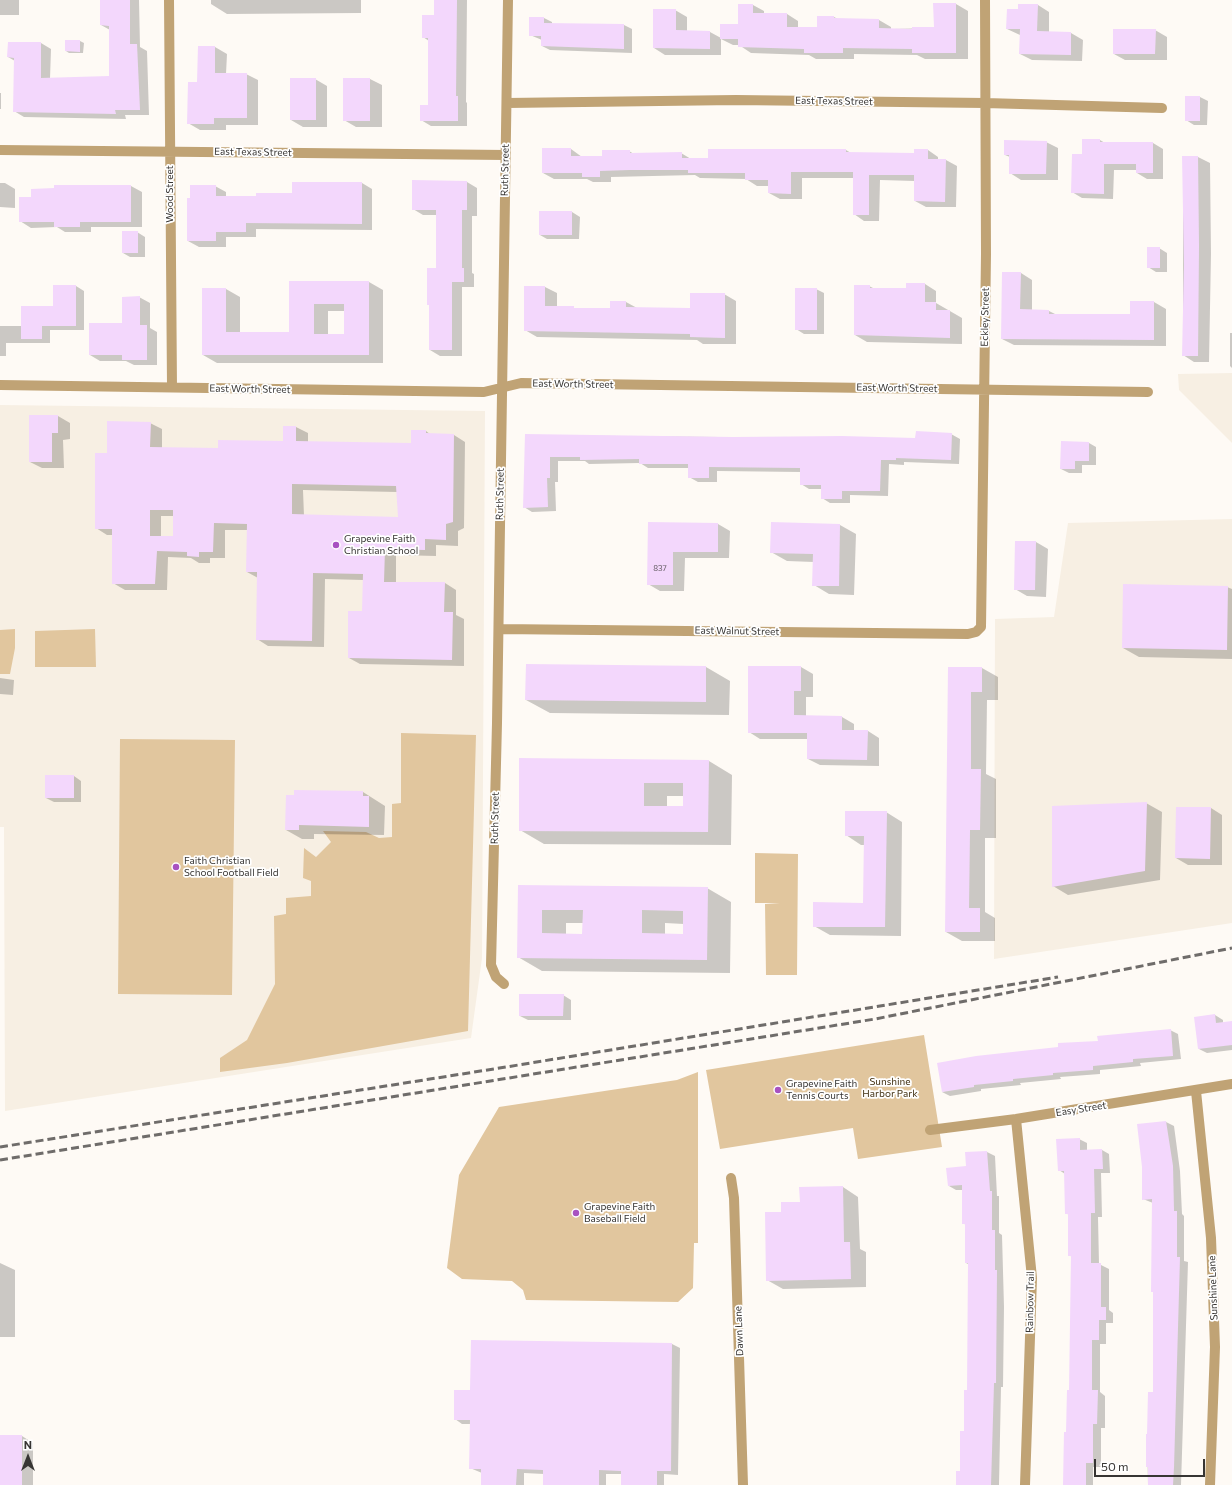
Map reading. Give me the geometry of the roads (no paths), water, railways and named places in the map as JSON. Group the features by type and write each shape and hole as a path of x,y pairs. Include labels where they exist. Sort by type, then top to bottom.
{"street":[{"name":"Wood Street","path":"169,0 172,387"},
{"name":"Ruth Street","path":"504,984 496,977 491,965 508,0"},
{"name":"Eckley Street","path":"976,632 981,627 982,616 986,0"},
{"name":"East Texas Street","path":"507,103 736,100 985,103 1162,108"},
{"name":"East Texas Street","path":"0,150 506,155"},
{"name":"East Worth Street","path":"0,385 484,392 520,384 1148,392"},
{"name":"East Walnut Street","path":"498,629 968,634 976,632"},
{"name":"Easy Street","path":"930,1130 1016,1120 1232,1084"},
{"name":"Sunshine Lane","path":"1196,1091 1211,1238 1215,1347 1210,1485"},
{"name":"Rainbow Trail","path":"1016,1120 1032,1278 1025,1485"},
{"name":"Dawn Lane","path":"731,1178 734,1198 743,1485"}],"railway":[{"path":"0,1160 875,1019 1232,948"},
{"path":"0,1147 506,1067 1058,977"}],"place":[{"name":"Grapevine Faith Christian School","path":"336,545"},
{"name":"Faith Christian School Football Field","path":"176,867"},
{"name":"Grapevine Faith Tennis Courts","path":"778,1090"},
{"name":"Grapevine Faith Baseball Field","path":"576,1213"}],"park label":[{"name":"Sunshine Harbor Park","path":"890,1088"}]}
